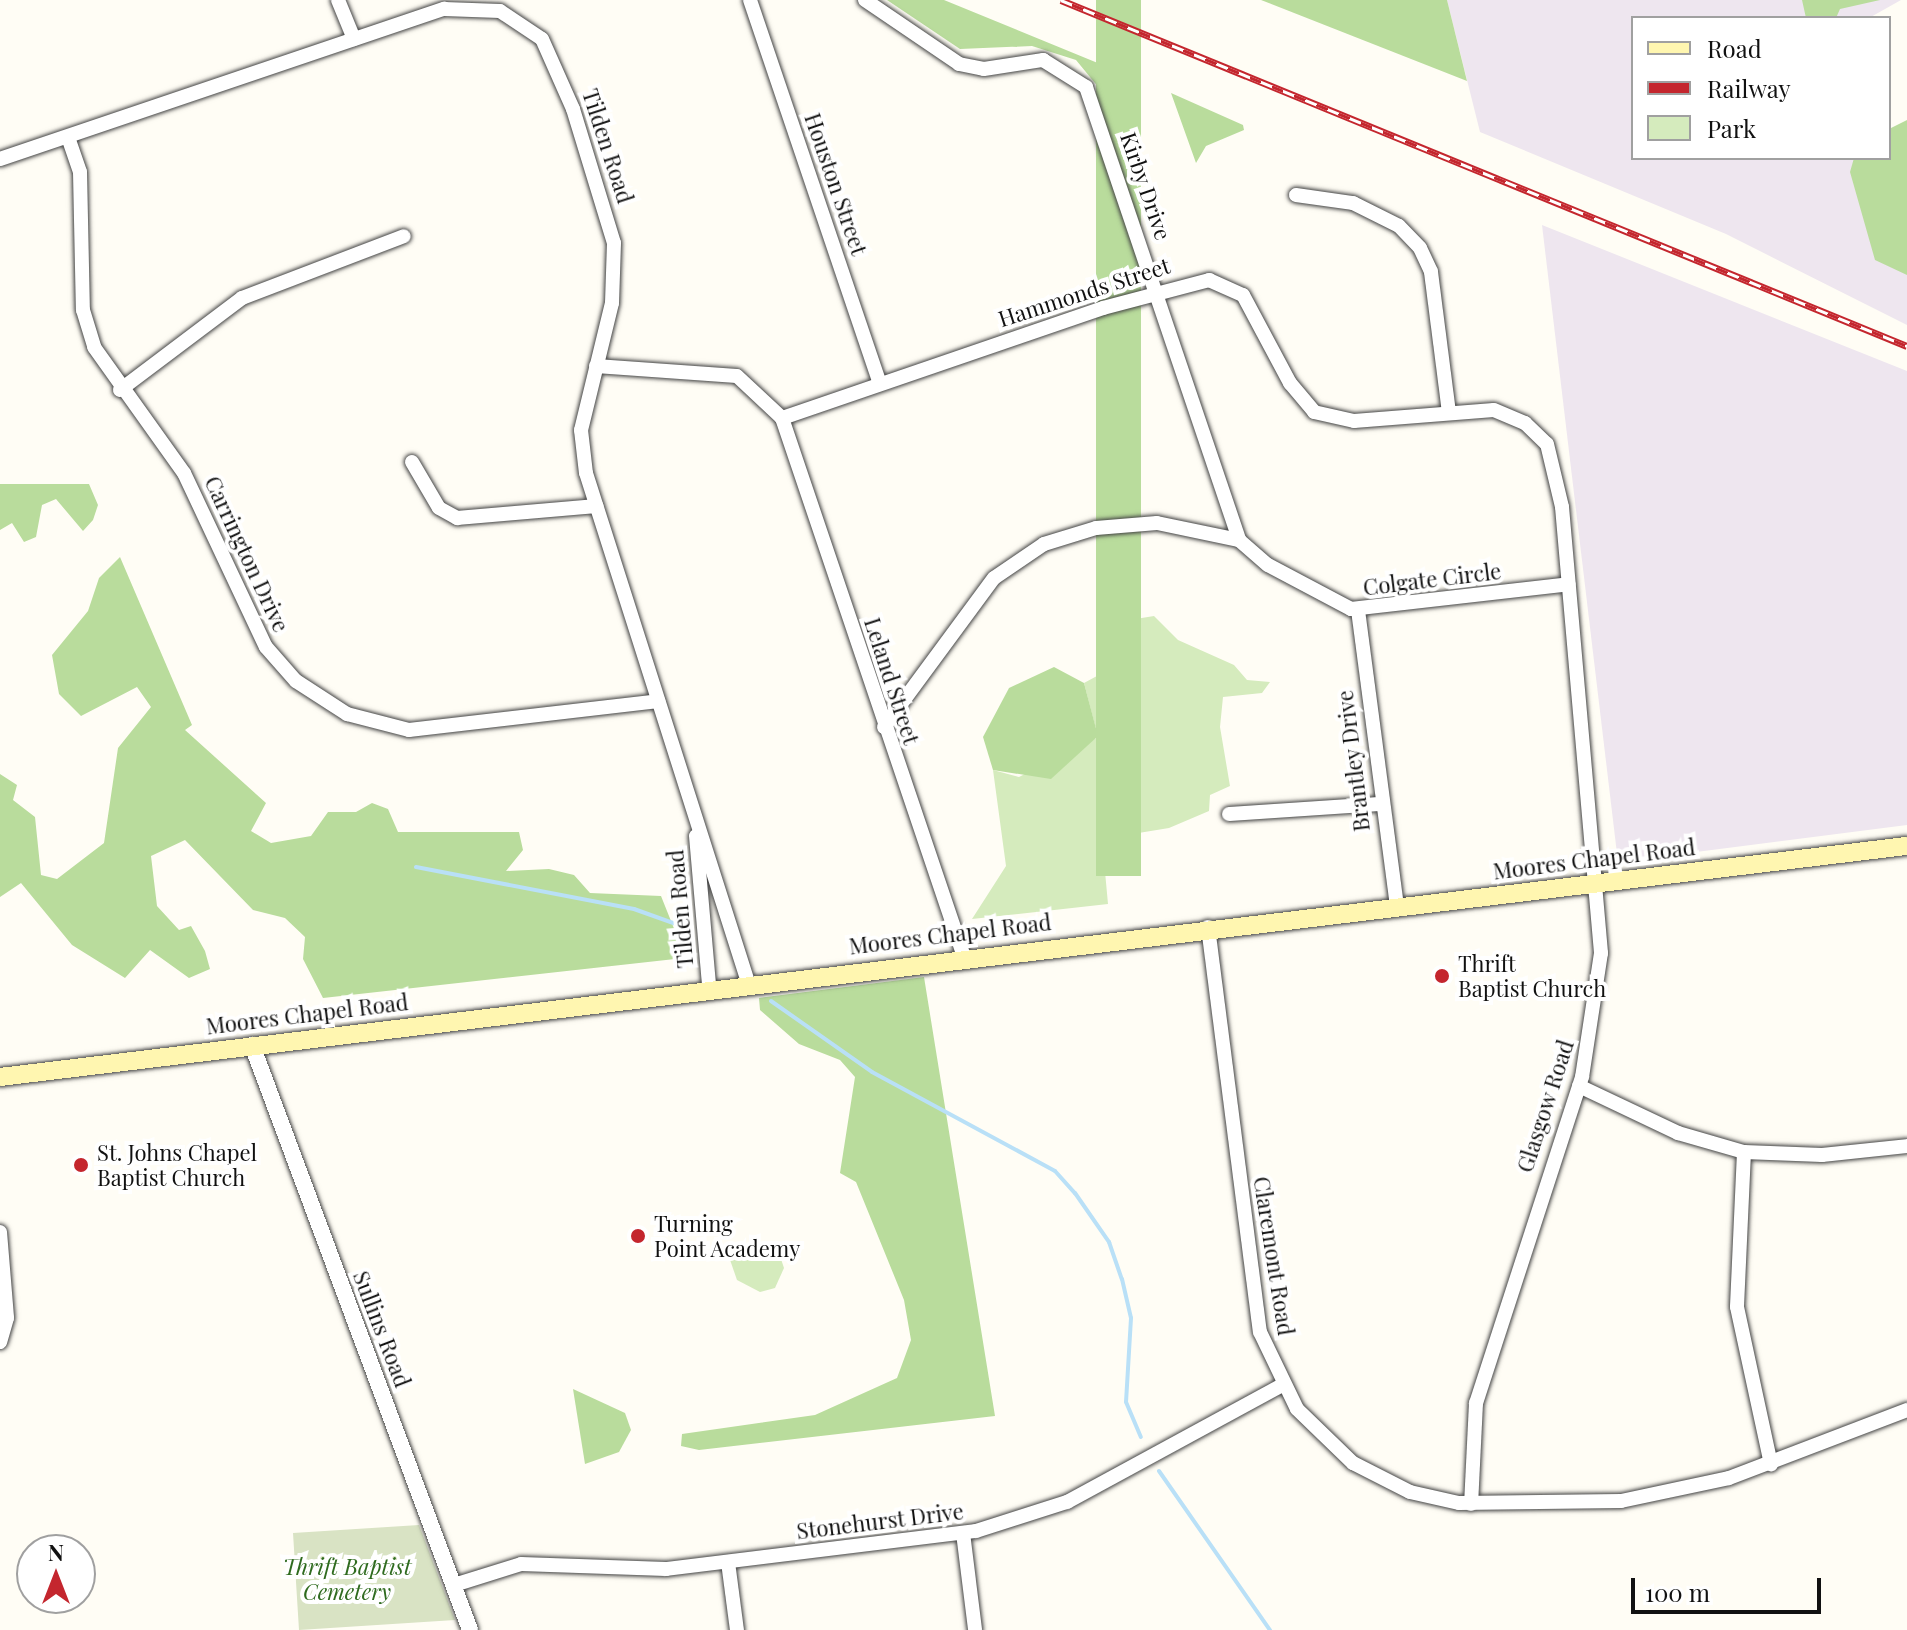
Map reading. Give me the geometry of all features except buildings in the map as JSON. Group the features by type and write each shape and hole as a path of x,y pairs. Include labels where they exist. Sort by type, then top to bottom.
{"main road":[{"name":"Moores Chapel Road","path":"0,1077 709,986 1907,846"}],"street":[{"path":"338,0 354,39"},
{"name":"Houston Street","path":"750,0 879,382"},
{"name":"Kirby Drive","path":"865,0 959,64 984,69 1043,60 1081,80 1158,291 1239,540"},
{"name":"Tilden Road","path":"0,159 69,140 354,39 465,6 516,18 549,48 614,243 612,303 581,440 596,506 695,827 720,878 748,982"},
{"name":"Carrington Drive","path":"69,140 82,190 83,310 120,390 193,488 266,647 327,705 384,726 433,730 658,701"},
{"path":"1296,195 1353,203 1399,226 1420,248 1431,272 1449,412"},
{"path":"120,390 242,298 404,236"},
{"name":"Hammonds Street","path":"782,418 879,382 1196,280 1234,288 1299,398 1325,416 1505,413 1537,433"},
{"path":"596,366 737,376 782,418"},
{"name":"Leland Street","path":"782,418 964,957"},
{"name":"Glasgow Road","path":"1471,1504 1472,1438 1484,1370 1579,1086 1599,985 1599,883 1557,471 1537,433"},
{"path":"412,462 439,508 457,518 596,506"},
{"path":"884,727 907,705 983,589 1031,550 1130,524 1239,540"},
{"name":"Colgate Circle","path":"1239,540 1268,565 1358,610 1569,584"},
{"name":"Brantley Drive","path":"1358,610 1380,804 1397,906"},
{"path":"1229,814 1380,804"},
{"name":"Tilden Road","path":"695,827 709,986"},
{"name":"Claremont Road","path":"1208,927 1255,1306 1281,1386 1312,1427 1367,1472 1420,1495 1471,1504 1621,1501 1771,1464 1907,1410"},
{"name":"Sullins Road","path":"252,1045 470,1630"},
{"path":"1579,1086 1678,1133 1744,1152 1822,1155 1907,1146"},
{"path":"1744,1152 1737,1307 1771,1464"},
{"path":"0,1232 7,1318 0,1342"},
{"name":"Stonehurst Drive","path":"454,1585 521,1564 640,1570 963,1533 1067,1502 1281,1386"},
{"path":"963,1533 975,1630"},
{"path":"728,1562 737,1630"}],"shaded area":[{"path":"1447,0 1901,0 1873,16 1631,16 1631,160 1891,160 1907,129 1907,325 1726,234 1480,132"},
{"path":"1542,225 1907,371 1907,825 1618,862"}],"green space":[{"path":"887,0 944,0 1127,75 1132,84 1113,105 1076,60 1032,46 960,49"},
{"path":"1096,0 1141,0 1141,876 1096,876"},
{"path":"1261,0 1447,0 1467,81"},
{"path":"1802,0 1880,0 1840,9 1837,16 1806,16"},
{"path":"1171,93 1243,125 1244,130 1206,146 1196,163"},
{"path":"1907,120 1907,275 1875,260 1850,172 1853,160 1891,160 1891,128"},
{"path":"0,484 89,484 98,505 93,520 83,531 56,499 42,505 36,537 24,542 12,523 0,530"},
{"path":"120,557 192,725 185,730 266,803 251,831 271,843 311,836 328,812 356,812 372,803 388,809 398,832 519,832 523,850 506,871 549,869 574,875 590,893 661,896 681,946 675,959 323,998 303,959 305,937 285,918 253,910 185,840 151,856 157,906 179,930 191,926 205,951 210,969 189,978 150,950 125,978 72,945 21,883 0,897 0,774 17,785 13,800 35,817 41,875 57,879 104,843 118,748 151,707 137,687 81,716 59,694 52,655 88,611 99,578"},
{"path":"1154,616 1178,640 1234,665 1247,680 1270,682 1262,693 1223,697 1220,727 1230,786 1210,795 1209,811 1169,828 1102,839 1108,904 972,919 1006,866 993,770 1019,777 1098,737 1084,683 1119,664 1105,624"},
{"path":"1054,667 1084,683 1098,736 1051,779 993,770 983,737 1009,688"},
{"path":"924,977 995,1416 699,1450 681,1446 682,1434 815,1415 897,1378 911,1340 904,1300 856,1182 840,1173 855,1077 840,1060 799,1044 760,1010 759,998"},
{"path":"775,1241 784,1268 775,1288 760,1292 737,1280 728,1254"},
{"path":"573,1389 625,1413 631,1430 619,1452 585,1464"},
{"name":"Thrift Baptist Cemetery","path":"419,1525 455,1620 299,1630 293,1533"}],"waterway":[{"path":"416,867 634,909 687,928"},
{"path":"771,1001 872,1072 1055,1171 1075,1193 1109,1242 1122,1279 1131,1318 1126,1402 1141,1437"},
{"path":"1159,1471 1270,1630"}],"railway":[{"path":"1061,0 1907,346"}],"place":[{"name":"Thrift Baptist Church","path":"1442,976"},
{"name":"St. Johns Chapel Baptist Church","path":"81,1165"},
{"name":"Turning Point Academy","path":"638,1236"}]}
